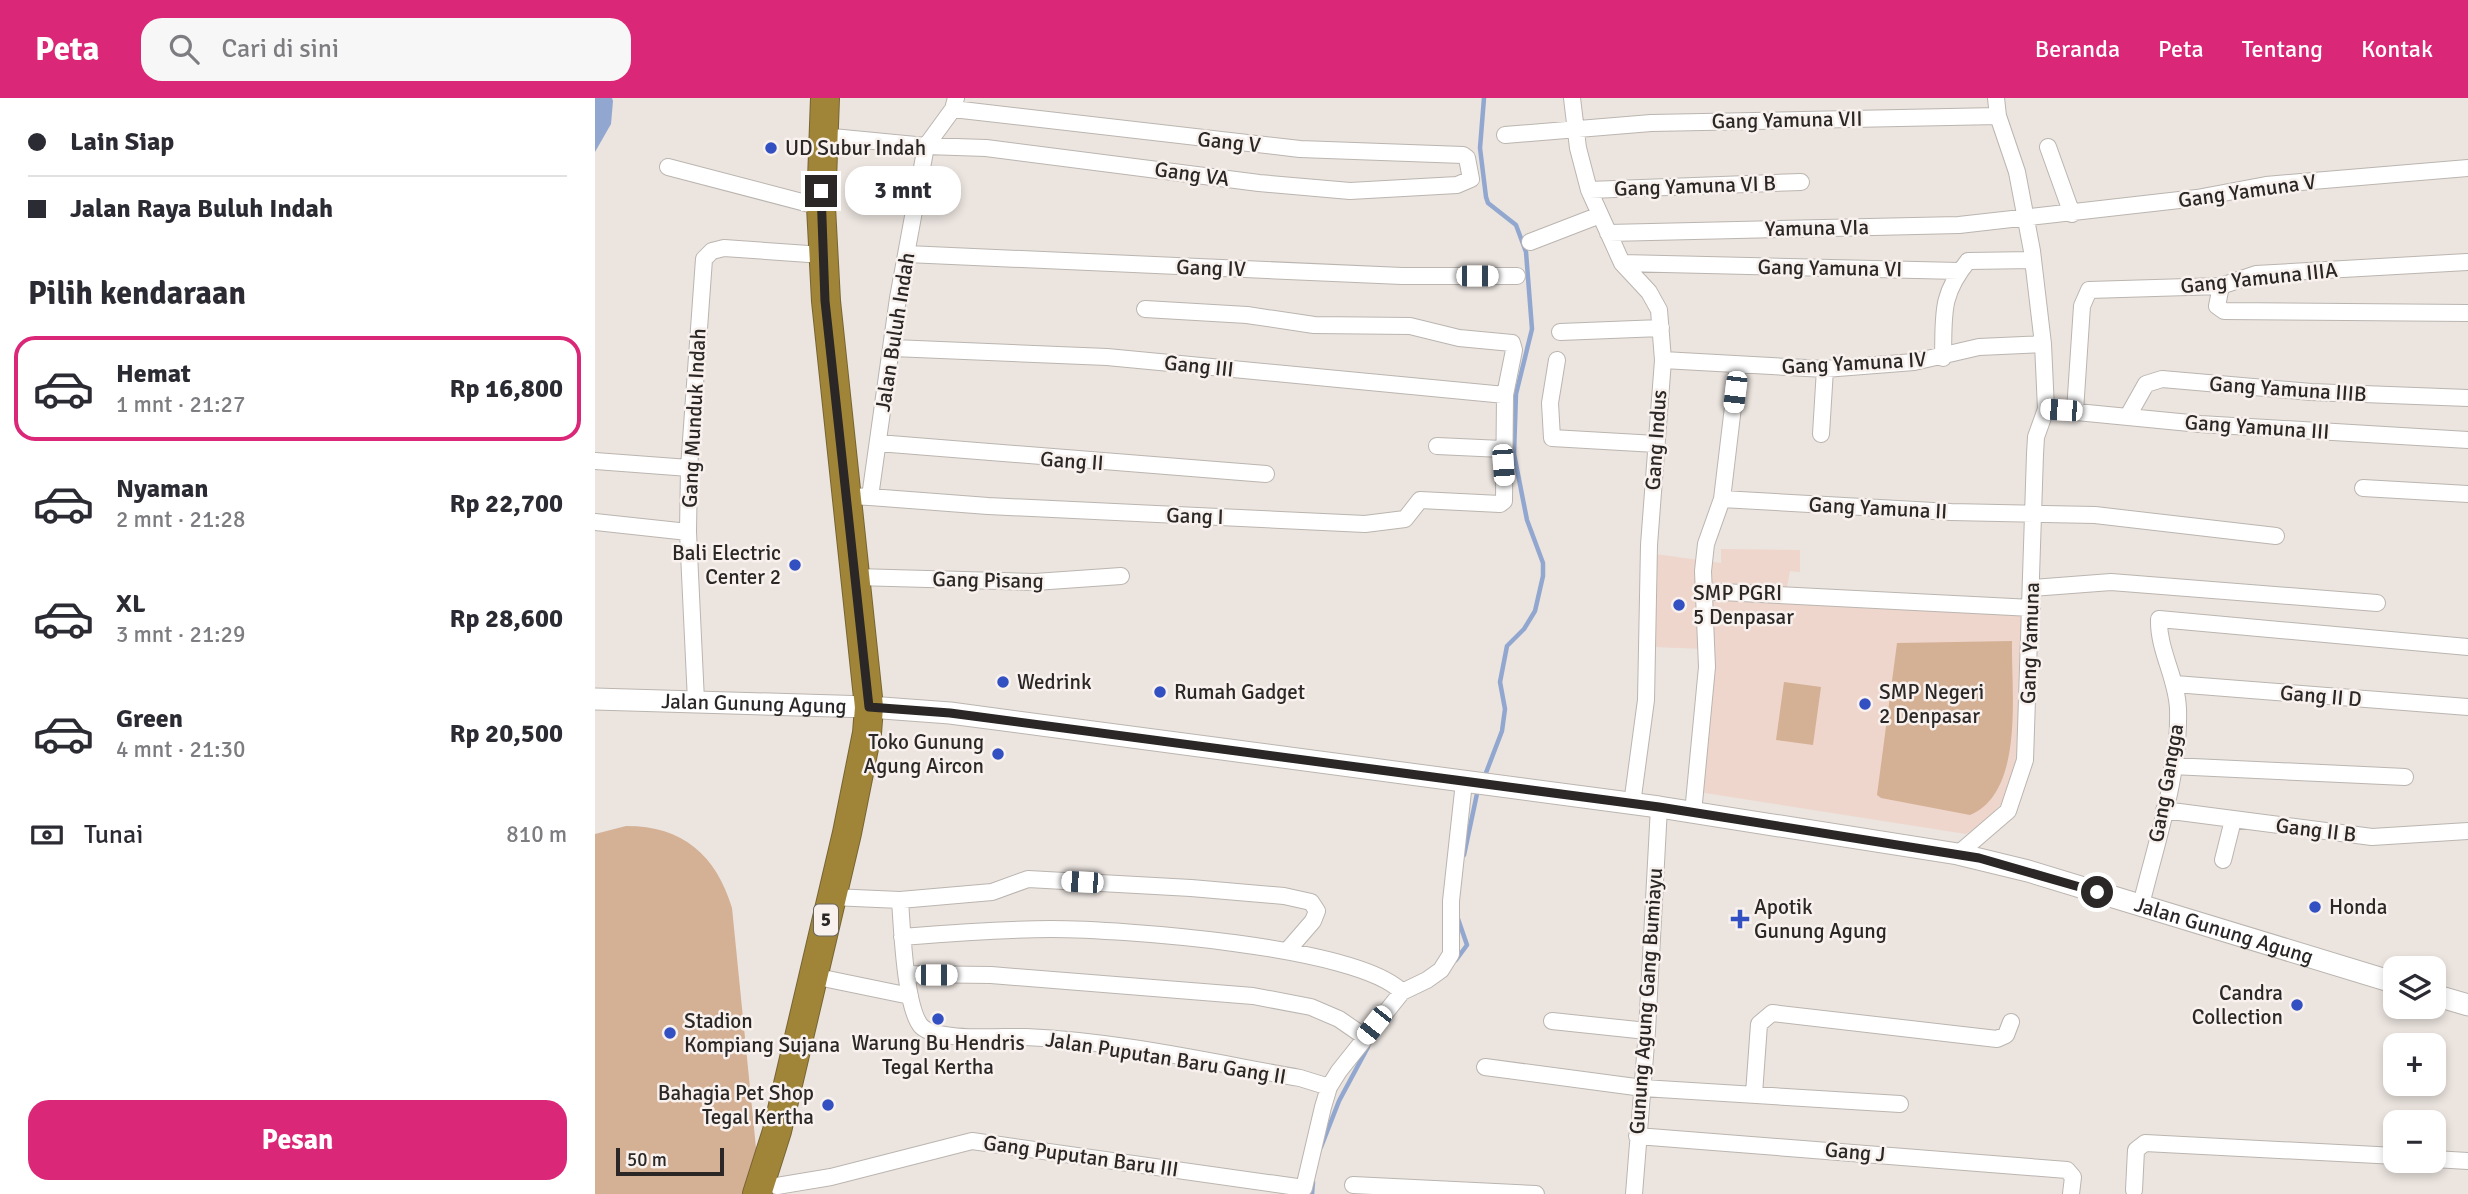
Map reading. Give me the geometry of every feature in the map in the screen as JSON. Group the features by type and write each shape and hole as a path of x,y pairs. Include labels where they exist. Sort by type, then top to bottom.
{"highway":[{"name":"5","path":"769,1191 781,1152 777,1131 863,758 869,707 855,578 859,497 823,255 821,206 825,98"}],"main road":[{"name":"Jalan Gunung Agung","path":"595,699 869,707 950,713 1659,807 1958,854 2141,905 2383,979"},
{"path":"2446,999 2468,1005"}],"street":[{"name":"Gang Indus","path":"1572,98 1589,190 1622,263 1655,299 1661,328 1663,360 1649,545 1646,700 1632,804"},
{"path":"1996,98 1998,116 2017,172 2033,260 2043,344 2046,409"},
{"name":"Jalan Buluh Indah","path":"859,497 878,443 898,298 926,146 954,104"},
{"name":"Gang V","path":"954,104 1300,149 1463,155 1467,158 1471,179 1457,185"},
{"name":"Gang Yamuna VII","path":"1505,135 1651,123 1998,116"},
{"path":"822,136 926,146"},
{"name":"Gang VA","path":"926,146 986,148 1259,183 1350,191 1457,185"},
{"path":"2048,147 2072,214"},
{"path":"668,167 821,206"},
{"name":"Gang Yamuna V","path":"2026,219 2197,198 2266,185 2468,168"},
{"name":"Gang Yamuna VI B","path":"1589,190 1801,182"},
{"path":"1530,242 1600,215"},
{"name":"Yamuna VIa","path":"1608,233 1959,225 2026,219"},
{"name":"Gang Munduk Indah","path":"696,701 688,532 689,468 704,260 712,251 724,247 823,255"},
{"name":"Gang IV","path":"907,254 1402,276 1517,276"},
{"name":"Gang Yamuna VI","path":"1622,263 1959,271 1968,261 2033,260"},
{"name":"Gang Yamuna IIIA","path":"2075,411 2082,306 2089,290 2221,286 2256,274 2467,262"},
{"path":"1943,358 1944,301 1959,271"},
{"path":"2221,286 2217,306 2224,311 2468,313"},
{"path":"1145,309 1247,315 1314,325 1410,326 1459,338 1509,341 1514,349 1505,395 1502,449 1437,446"},
{"path":"1560,332 1661,328"},
{"name":"Gang Yamuna IV","path":"1663,360 1825,369 1943,358 1979,347 2043,344"},
{"name":"Gang III","path":"893,348 1107,357 1505,395"},
{"path":"1557,360 1550,403 1552,438 1656,444"},
{"path":"1693,813 1707,667 1702,591 1706,544 1722,499 1738,365"},
{"path":"1821,434 1825,369"},
{"name":"Gang Yamuna IIIB","path":"2128,416 2146,384 2162,379 2311,392 2468,398"},
{"name":"Gang Yamuna III","path":"2046,409 2200,425 2468,440"},
{"name":"Gang Yamuna","path":"1958,854 2008,811 2025,760 2036,437 2046,409"},
{"name":"Gang II","path":"878,443 1266,474"},
{"name":"Gang I","path":"859,497 1053,510 1365,524 1405,519 1420,500 1500,504 1506,496 1502,449"},
{"path":"595,461 689,468"},
{"path":"2363,488 2468,494"},
{"name":"Gang Yamuna II","path":"1722,499 2095,515 2276,536"},
{"path":"595,522 688,532"},
{"name":"Gang Pisang","path":"855,578 1060,582 1121,576"},
{"path":"2032,589 2112,582 2377,603"},
{"path":"1702,591 2032,608"},
{"name":"Gang Gangga","path":"2141,905 2164,810 2178,724 2175,684 2159,619 2468,647"},
{"name":"Gang II D","path":"2175,684 2468,708"},
{"path":"2172,766 2405,777"},
{"path":"1329,1087 1364,1037 1402,992 1427,980 1440,970 1451,954 1451,901 1478,784"},
{"name":"Gunung Agung Gang Bumiayu","path":"1634,1194 1647,1031 1659,807"},
{"name":"Gang II B","path":"2164,810 2372,837 2468,831"},
{"path":"2223,860 2233,820"},
{"path":"832,897 900,901 992,892 1028,879 1191,888 1284,896 1311,902 1317,911 1313,921 1287,951"},
{"path":"813,976 910,996 900,901"},
{"path":"902,937 1055,929 1161,936 1287,951 1341,963 1380,977 1402,992"},
{"path":"908,974 991,975 1253,996 1311,1007 1339,1019 1364,1037"},
{"name":"Jalan Puputan Baru Gang II","path":"910,996 920,1024 943,1035 1028,1037 1150,1051 1300,1078 1329,1087"},
{"path":"1754,1094 1759,1024 1772,1013 1997,1039 2006,1035 2011,1022"},
{"path":"1552,1021 1647,1031"},
{"path":"1485,1067 1643,1088 1900,1104"},
{"name":"Gang Puputan Baru III","path":"769,1191 972,1141 1304,1188 1329,1087"},
{"name":"Gang J","path":"1637,1136 2071,1173 2071,1194"},
{"path":"2134,1190 2136,1150 2145,1143 2383,1155"},
{"path":"2446,1160 2468,1161"},
{"path":"1353,1185 1536,1194"}],"shaded area":[{"name":"SMP PGRI 5 Denpasar","path":"1721,549 1800,550 1800,572 1790,571 1786,593 1707,591 1706,649 1653,647 1655,554 1721,563"},
{"name":"SMP Negeri 2 Denpasar","path":"1713,597 2024,612 2019,761 2004,801 1981,825 1966,834 1699,792 1713,664"},
{"path":"2012,641 2011,738 2000,785 1988,803 1970,815 1877,795 1897,643"},
{"path":"1784,682 1821,687 1813,745 1776,740"},
{"name":"Stadion Kompiang Sujana","path":"626,826 664,831 694,847 717,873 732,908 757,1158 749,1194 595,1194 595,834"}],"water":[{"path":"595,98 612,98 613,101 611,124 595,152"}],"waterway":[{"path":"1484,98 1480,148 1486,197 1488,203 1516,225 1526,252 1532,329 1516,394 1514,454 1527,520 1543,563 1543,576 1535,611 1524,629 1507,646 1500,682 1505,709 1502,731 1484,778"},
{"path":"1464,855 1478,789"},
{"path":"1456,960 1467,945 1457,916"},
{"path":"1321,1147 1339,1101 1368,1047"},
{"path":"1312,1194 1313,1182"}],"place":[{"name":"UD Subur Indah","path":"771,148"},
{"name":"Bali Electric Center 2","path":"795,565"},
{"name":"SMP PGRI 5 Denpasar","path":"1679,605"},
{"name":"Wedrink","path":"1003,682"},
{"name":"Rumah Gadget","path":"1160,692"},
{"name":"SMP Negeri 2 Denpasar","path":"1865,704"},
{"name":"Toko Gunung Agung Aircon","path":"998,754"},
{"name":"Honda","path":"2315,907"},
{"name":"Apotik Gunung Agung","path":"1740,919"},
{"name":"Candra Collection","path":"2297,1005"},
{"name":"Warung Bu Hendris Tegal Kertha","path":"938,1019"},
{"name":"Stadion Kompiang Sujana","path":"670,1033"},
{"name":"Bahagia Pet Shop Tegal Kertha","path":"828,1105"}],"route":[{"path":"821,191 825,301 869,707 950,713 1659,807 1979,858 2097,892"}]}
